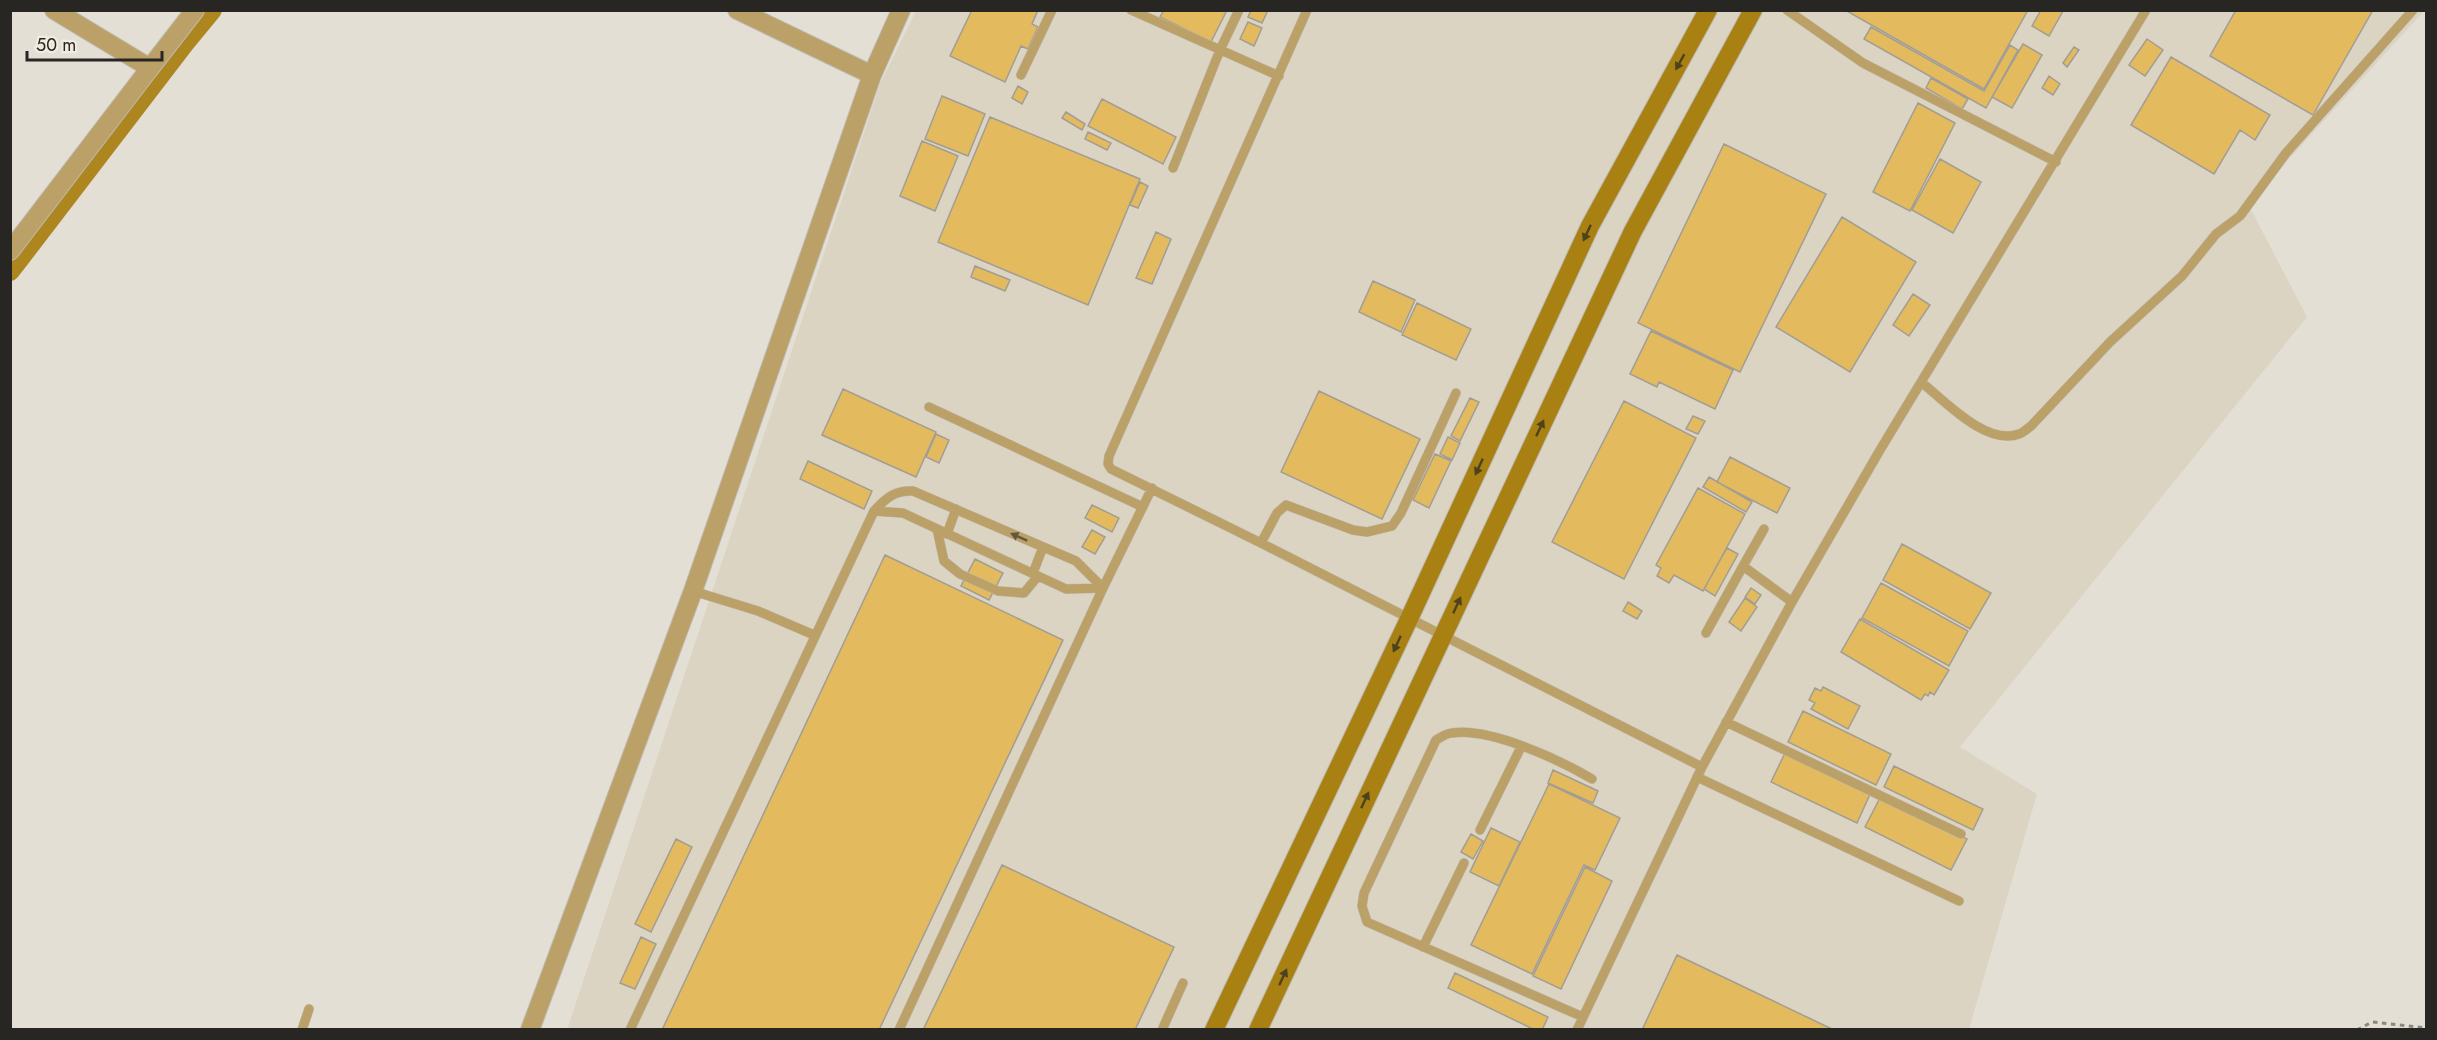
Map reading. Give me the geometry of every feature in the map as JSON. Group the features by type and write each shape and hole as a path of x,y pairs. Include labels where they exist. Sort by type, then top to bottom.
{"street":[{"path":"54,10 150,68"},
{"path":"10,251 195,10"},
{"path":"736,10 760,16 872,75"},
{"path":"530,1029 699,592 872,75 901,10"},
{"path":"1214,1029 1409,619 1590,226 1708,10"},
{"path":"1258,1029 1633,231 1753,10"}],"lane":[{"path":"1021,75 1052,10"},
{"path":"1131,10 1278,76"},
{"path":"1173,168 1239,10"},
{"path":"1307,10 1109,456 1108,464 1112,469 1702,767"},
{"path":"1787,10 1863,63 2056,162"},
{"path":"1577,1029 1702,767 1792,602 2146,10"},
{"path":"1922,382 1968,421 1987,432 2001,435 2019,434 2031,426 2110,342 2182,276 2211,239 2240,216 2286,153 2413,10"},
{"path":"1262,543 1277,513 1286,505 1353,530 1367,532 1392,526 1401,513 1456,393"},
{"path":"929,406 1143,507"},
{"path":"899,1029 1103,588 1152,488"},
{"path":"630,1029 814,635 874,511 887,497 901,490 913,491 956,509 1076,561 1103,588"},
{"path":"947,534 956,509"},
{"path":"874,511 903,513 1066,589 1103,588"},
{"path":"937,529 944,561 960,574 998,591 1024,593 1035,575 1043,547"},
{"path":"1706,633 1764,529"},
{"path":"1743,566 1792,602"},
{"path":"699,592 758,611 814,635"},
{"path":"1726,722 1961,834"},
{"path":"1583,1017 1367,922 1362,906 1364,893 1436,740 1451,733 1476,733 1521,747 1573,768 1592,779"},
{"path":"1480,830 1521,747"},
{"path":"1697,777 1959,901"},
{"path":"1423,946 1464,863"},
{"path":"1162,1029 1183,983"},
{"path":"302,1029 309,1009"}],"path":[{"path":"2357,1029 2372,1022 2427,1028"}],"shaded area":[{"path":"916,11 2424,11 2248,204 2307,317 1960,747 2037,794 1969,1029 567,1030 880,84"}],"building":[{"path":"972,10 1038,10 1032,24 1038,27 1028,49 1021,46 1005,82 950,56"},
{"path":"1164,10 1227,10 1211,42 1160,17"},
{"path":"1251,10 1268,10 1262,23 1248,17"},
{"path":"1845,10 2028,10 1984,89"},
{"path":"2041,10 2063,11 2049,36 2032,26"},
{"path":"2236,10 2373,10 2313,115 2210,56"},
{"path":"1248,22 1262,28 1254,46 1240,39"},
{"path":"1871,27 1984,91 2010,45 2018,50 1986,108 1864,39"},
{"path":"2147,39 2163,50 2145,76 2129,65"},
{"path":"2023,44 2042,55 2012,108 1992,97"},
{"path":"2074,47 2079,50 2067,67 2063,63"},
{"path":"2171,57 2270,115 2255,140 2240,130 2214,174 2131,125"},
{"path":"2049,76 2060,84 2053,95 2042,88"},
{"path":"1931,78 1968,99 1962,109 1926,88"},
{"path":"1018,86 1028,92 1022,104 1012,98"},
{"path":"942,96 985,114 968,156 925,139"},
{"path":"1102,99 1176,137 1163,164 1088,126"},
{"path":"1918,103 1955,123 1910,211 1873,192"},
{"path":"1066,112 1085,124 1082,130 1062,118"},
{"path":"990,117 1140,179 1088,305 938,242"},
{"path":"1088,132 1111,143 1107,150 1085,139"},
{"path":"922,141 958,156 935,211 900,196"},
{"path":"1724,144 1826,194 1740,372 1638,323"},
{"path":"1940,159 1981,182 1953,233 1912,210"},
{"path":"1140,182 1148,186 1138,208 1130,205"},
{"path":"1842,217 1916,262 1850,372 1776,327"},
{"path":"1156,232 1171,239 1152,284 1136,278"},
{"path":"975,266 1010,280 1005,291 971,277"},
{"path":"1373,281 1415,300 1401,332 1359,312"},
{"path":"1913,294 1930,305 1909,336 1893,325"},
{"path":"1417,303 1471,329 1456,360 1402,335"},
{"path":"1651,331 1733,370 1715,409 1659,382 1657,387 1630,374"},
{"path":"843,389 936,432 916,477 822,435"},
{"path":"1319,391 1420,439 1382,519 1281,472"},
{"path":"1470,398 1479,402 1460,441 1451,436"},
{"path":"1624,401 1696,438 1624,579 1552,542"},
{"path":"1693,416 1705,421 1698,434 1686,429"},
{"path":"936,434 949,440 939,463 926,457"},
{"path":"1448,437 1460,443 1452,460 1440,454"},
{"path":"1435,454 1451,461 1429,508 1413,500"},
{"path":"1730,457 1790,488 1777,513 1717,482"},
{"path":"808,461 872,491 864,509 800,479"},
{"path":"1709,477 1752,502 1746,512 1703,487"},
{"path":"1698,488 1745,514 1703,591 1674,575 1669,583 1657,576 1661,568 1656,565"},
{"path":"1092,505 1119,518 1112,532 1085,518"},
{"path":"1092,530 1105,537 1095,554 1082,547"},
{"path":"1902,544 1991,593 1970,629 1883,580"},
{"path":"1727,548 1738,554 1715,596 1704,589"},
{"path":"885,555 1063,640 879,1030 662,1030"},
{"path":"975,559 1003,573 989,600 961,586"},
{"path":"1881,583 1968,631 1949,666 1862,618"},
{"path":"1751,588 1761,595 1755,604 1745,597"},
{"path":"1745,598 1757,607 1741,631 1729,622"},
{"path":"1628,602 1642,611 1637,619 1623,611"},
{"path":"1860,619 1949,670 1934,695 1930,692 1928,696 1925,694 1921,700 1841,652"},
{"path":"1823,687 1860,706 1848,729 1811,709 1815,703 1809,700 1815,688 1821,691"},
{"path":"1803,711 1891,754 1876,785 1788,742"},
{"path":"1786,751 1871,792 1857,823 1771,782"},
{"path":"1894,766 1983,809 1973,830 1884,787"},
{"path":"1553,770 1598,791 1593,803 1548,783"},
{"path":"1549,784 1620,818 1595,870 1584,865 1532,974 1471,945"},
{"path":"1881,796 1967,839 1951,870 1865,827"},
{"path":"1491,828 1520,842 1499,886 1470,872"},
{"path":"1471,834 1483,841 1473,859 1461,852"},
{"path":"676,839 692,847 651,932 635,924"},
{"path":"1002,865 1174,947 1135,1030 923,1030"},
{"path":"1585,867 1612,881 1561,989 1533,976"},
{"path":"641,937 656,944 635,989 620,983"},
{"path":"1677,955 1834,1030 1642,1030"},
{"path":"1455,973 1548,1017 1542,1030 1535,1030 1448,988"}],"waterway":[{"path":"10,271 212,10"}]}
